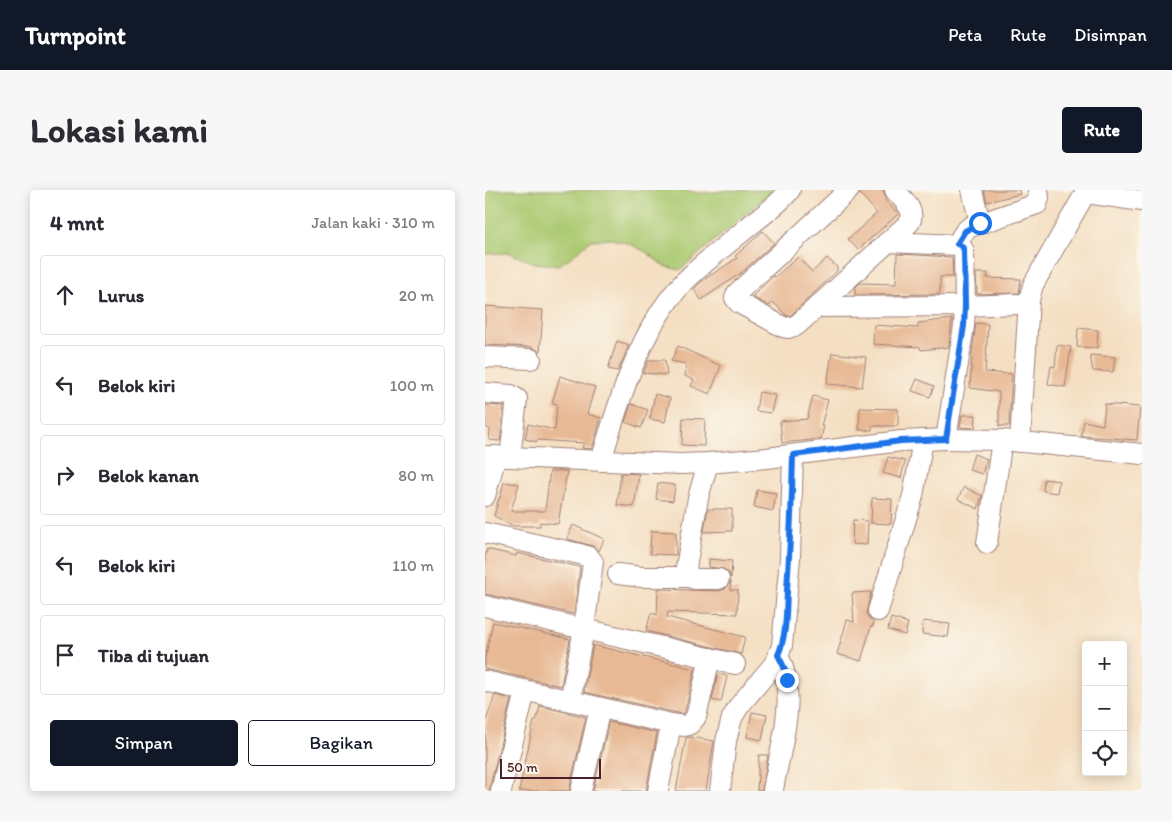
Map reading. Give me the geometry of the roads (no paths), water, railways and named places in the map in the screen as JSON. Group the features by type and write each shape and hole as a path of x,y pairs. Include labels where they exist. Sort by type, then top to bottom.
{"street":[{"path":"601,461 629,377 645,341 667,303 683,283 768,212 790,190"},
{"path":"849,190 749,280 735,296 736,301 783,327 788,328 797,325 911,218 911,210 895,190"},
{"path":"972,190 980,223"},
{"path":"957,244 965,231 980,223 1034,205 1038,201 1038,190"},
{"path":"987,543 1011,441 1029,300 1033,285 1087,191 1142,201"},
{"path":"887,242 957,244 962,246 964,251 964,326 946,439"},
{"path":"817,307 1017,304"},
{"path":"485,357 531,359"},
{"path":"485,393 511,395 517,399 485,496"},
{"path":"497,456 601,461 708,463 793,455 901,441 946,439 1011,441 1142,454"},
{"path":"877,611 913,496 923,440"},
{"path":"719,791 731,718 775,663 782,646 790,558 793,455"},
{"path":"689,577 686,568 696,508 708,463"},
{"path":"485,533 589,557 593,562 594,567 584,629 570,701"},
{"path":"618,574 643,577 719,579"},
{"path":"485,606 735,664"},
{"path":"773,790 784,731 788,694 784,667 778,655"},
{"path":"485,680 525,691 685,726 694,721 710,658"},
{"path":"501,791 525,691"},
{"path":"581,791 600,708"},
{"path":"658,791 671,724"}]}
